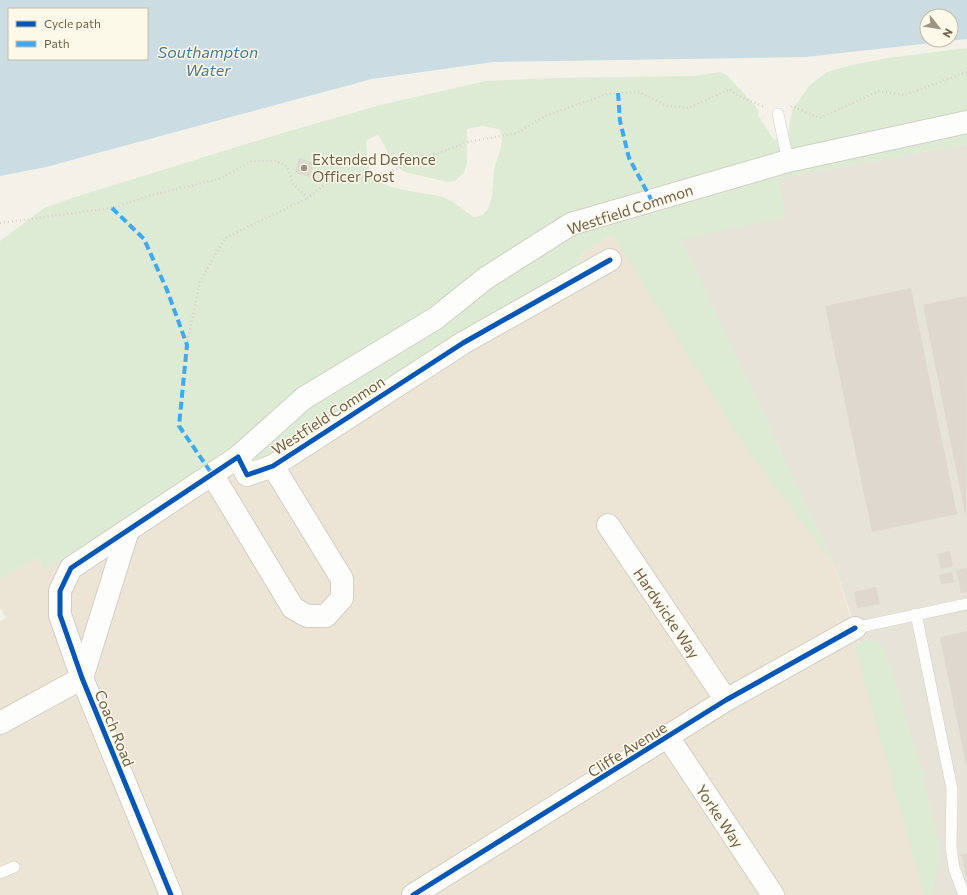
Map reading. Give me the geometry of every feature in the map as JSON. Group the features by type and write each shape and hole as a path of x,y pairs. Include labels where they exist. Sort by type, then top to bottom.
{"street":[{"name":"Westfield Common","path":"71,568 238,457 304,398 436,318 486,278 571,224 788,161 967,122"},
{"name":"Westfield Common","path":"238,457 247,475 273,466 463,343 610,260"},
{"name":"Westfield Common","path":"212,474 293,608 307,616 326,616 342,598 342,579 273,466"},
{"name":"Hardwicke Way","path":"608,525 726,700"},
{"name":"Coach Road","path":"82,678 128,530"},
{"name":"Coach Road","path":"71,568 60,591 60,615 82,678 171,895"},
{"name":"Cliffe Avenue","path":"413,895 668,738 726,700 855,628"},
{"path":"0,723 82,678"},
{"name":"Yorke Way","path":"668,738 773,895"}],"lane":[{"path":"778,114 788,161"},
{"path":"855,628 967,604"},
{"path":"916,614 952,788 951,847 954,868 964,895"},
{"path":"0,873 14,868"}],"path":[{"path":"187,345 200,281 225,238 308,198 326,184 388,172 468,142 517,133 545,116 607,94 638,92 668,106 688,108 730,90 739,98 751,100 778,114 792,106 820,118 879,91 905,95 967,72"},
{"path":"0,223 112,208 152,194 219,179 252,161 276,161 287,166 293,184 308,198"}],"shaded area":[{"path":"967,144 967,895 933,895 855,628 835,566 680,239 779,178"},
{"path":"612,234 680,239 835,566 921,852 926,895 0,895 0,621 6,618 0,608 0,579 38,558 44,569 119,524 242,465 247,475 564,286 583,253"}],"green space":[{"path":"967,48 967,144 780,178 785,217 681,239 835,566 743,444 612,234 583,253 568,278 271,459 257,460 238,457 119,524 44,570 38,558 0,579 0,241 44,208 279,134 380,105 486,81 553,78 694,76 720,72 727,75 759,110 758,115 774,140 788,135 792,110 810,85 827,72 887,58","holes":["482,126 499,129 502,136 501,147 494,169 492,197 488,209 483,215 474,217 443,197 404,190 384,184 377,180 372,174 369,166 366,141 378,134 395,166 405,172 447,182 455,181 464,173 467,163 467,129"]},
{"path":"867,640 877,641 883,645 923,775 939,844 939,861 934,880 933,895 924,895 854,645"}],"water":[{"name":"Southampton Water","path":"0,0 967,0 967,39 959,40 959,8 919,8 919,44 806,57 494,62 372,79 46,167 0,176"}],"building":[{"name":"Extended Defence Officer Post","path":"299,158 314,163 310,177 295,173"},
{"path":"911,288 957,514 872,532 825,306"},
{"path":"966,296 967,300 966,518 923,305"},
{"path":"950,551 953,566 941,569 937,554"},
{"path":"967,568 967,592 961,593 956,570"},
{"path":"952,572 954,582 941,584 939,575"},
{"path":"876,587 880,604 857,608 854,592"},
{"path":"967,631 967,765 966,765 940,637"},
{"path":"967,853 967,876 966,876 961,855"}],"marked path":[{"path":"618,93 620,121 629,158 652,201"},
{"path":"112,208 144,239 167,290 187,345 179,426 212,474"}],"cycle path":[{"path":"171,895 82,678 60,615 60,591 71,568 238,457 247,475 273,466 463,343 610,260"},
{"path":"413,895 726,700 855,628"}],"place":[{"name":"Extended Defence Officer Post","path":"304,168"}]}
